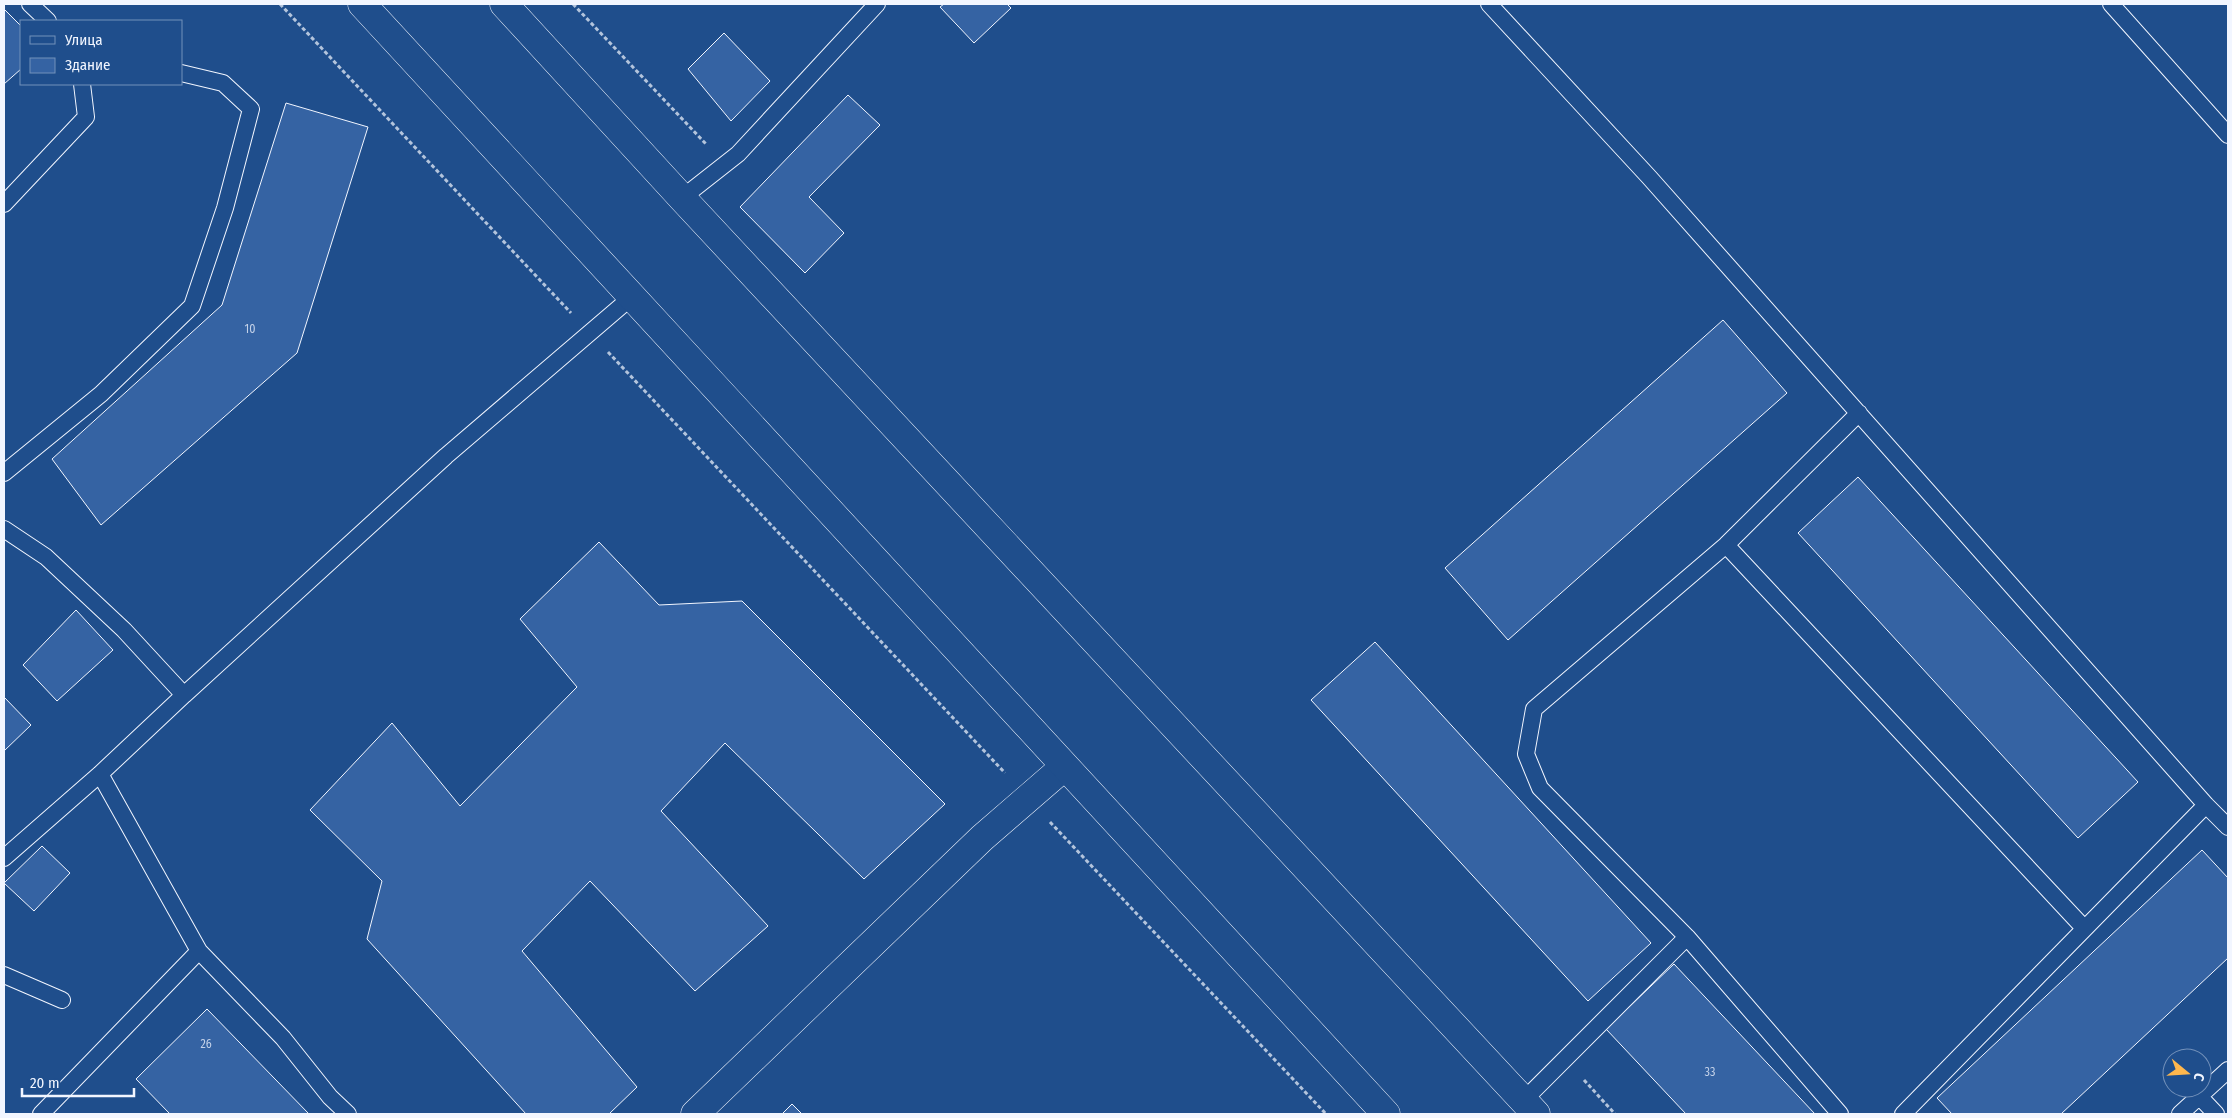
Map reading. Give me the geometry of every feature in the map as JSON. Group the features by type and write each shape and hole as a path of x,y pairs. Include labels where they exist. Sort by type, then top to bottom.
{"street":[{"path":"362,4 634,295 1064,767 1386,1114"},
{"path":"504,4 682,198 1529,1108"},
{"path":"695,1114 975,845 1064,767"}],"lane":[{"path":"30,4 47,20"},
{"path":"682,198 738,154 877,4"},
{"path":"1489,4 1648,177 2228,827"},
{"path":"2111,4 2228,135"},
{"path":"4,473 101,394 192,306 225,208 251,109 223,83 182,73"},
{"path":"4,204 86,117 82,85"},
{"path":"4,858 100,774 446,456 634,295"},
{"path":"1840,1114 1687,937 1540,788 1526,754 1534,709 1726,545 1859,413"},
{"path":"4,529 46,557 124,630 184,695"},
{"path":"1726,545 2084,928"},
{"path":"100,774 199,951 283,1038 330,1097 348,1114"},
{"path":"1902,1114 2206,804"},
{"path":"1529,1108 1564,1059 1687,937"},
{"path":"41,1114 199,951"},
{"path":"4,975 62,1000"},
{"path":"2212,1085 2228,1070"},
{"path":"2180,1114 2198,1098"},
{"path":"2202,1098 2216,1114"}],"path":[{"path":"280,4 1326,1114"},
{"path":"573,4 725,164"},
{"path":"1564,1059 1615,1114"}],"building":[{"path":"944,4 1007,4 1011,8 974,43 940,7"},
{"path":"4,9 20,25 20,70 4,84"},
{"path":"724,33 770,81 731,121 688,69"},
{"path":"848,95 880,125 809,197 844,233 805,273 740,207"},
{"path":"286,103 368,127 297,353 101,525 52,459 222,305"},
{"path":"1723,320 1787,393 1508,640 1445,568"},
{"path":"1858,477 2138,782 2078,838 1798,533"},
{"path":"599,542 659,605 742,601 945,804 864,879 725,743 661,811 768,926 695,991 590,881 522,951 637,1087 609,1114 526,1114 367,939 382,881 310,810 392,723 460,806 577,687 520,619"},
{"path":"76,610 113,650 57,701 23,665"},
{"path":"1375,642 1651,943 1588,1001 1311,700"},
{"path":"4,697 31,725 4,751"},
{"path":"42,846 70,873 34,911 4,883"},
{"path":"2202,850 2228,878 2228,958 2061,1114 1952,1114 1937,1098"},
{"path":"1674,964 1815,1114 1686,1114 1606,1029"},
{"path":"207,1009 309,1114 170,1114 136,1079"},
{"path":"792,1104 802,1114 782,1114"}]}
